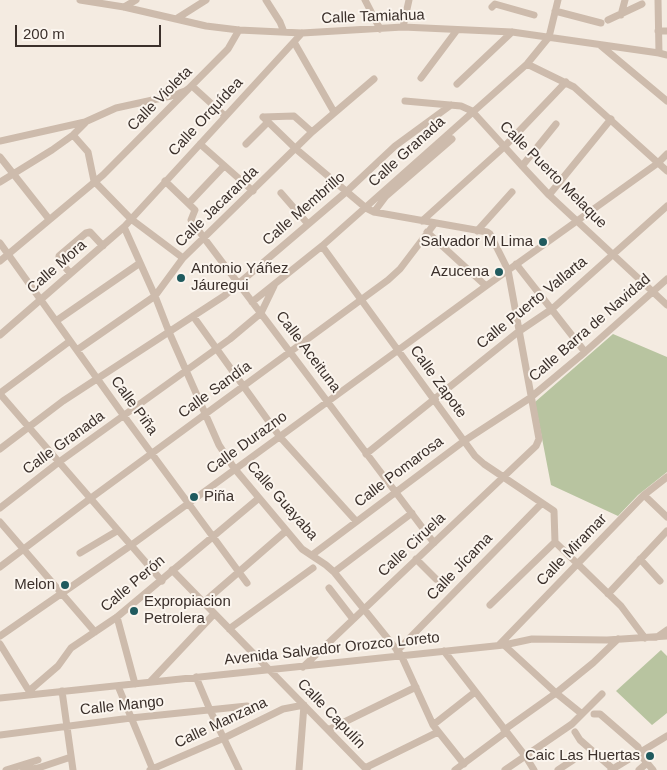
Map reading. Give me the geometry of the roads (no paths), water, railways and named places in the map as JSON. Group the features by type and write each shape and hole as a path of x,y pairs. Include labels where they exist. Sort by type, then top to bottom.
{"street":[{"name":"Calle Tamiahua","path":"80,0 124,7 206,26 239,30 302,34 403,27 512,32 667,55"},
{"path":"124,7 136,0"},
{"path":"176,19 206,0"},
{"path":"266,0 284,32"},
{"path":"365,0 380,29"},
{"path":"403,27 409,0"},
{"path":"550,37 558,0"},
{"path":"621,15 625,0"},
{"path":"658,0 659,53"},
{"path":"496,4 534,15"},
{"path":"555,11 604,22 642,4"},
{"name":"Calle Violeta","path":"0,261 103,175 228,48 239,30"},
{"path":"421,78 457,30"},
{"path":"658,31 667,31"},
{"path":"457,84 512,32"},
{"name":"Calle Orquídea","path":"131,219 302,34"},
{"name":"Calle Granada","path":"252,302 366,208 472,111 527,64 550,37"},
{"path":"294,42 334,112"},
{"path":"600,45 667,101"},
{"path":"527,64 574,87 667,172"},
{"name":"Calle Jacaranda","path":"77,350 155,296 183,258 312,132 374,79"},
{"path":"422,221 504,147 566,82"},
{"path":"0,141 85,122 116,108 171,96 185,91 192,86 225,116"},
{"path":"404,101 461,106 472,111"},
{"name":"Calle Membrillo","path":"0,449 62,401 224,296 346,192 395,146 451,105"},
{"name":"Calle Puerto Melaque","path":"472,111 549,195 667,305"},
{"path":"246,144 266,120 294,116 312,132"},
{"path":"549,195 611,119"},
{"path":"266,120 296,149 366,208 374,212 487,232 493,237 508,270 530,398"},
{"path":"0,182 52,150 73,135 85,122"},
{"path":"522,166 556,124"},
{"path":"73,135 88,152 94,181 131,219 183,258"},
{"path":"374,212 386,196 452,139"},
{"path":"200,144 252,191"},
{"name":"Calle Durazno","path":"0,636 130,546 234,468 658,163 667,154"},
{"path":"0,157 49,219"},
{"path":"165,181 188,203 224,166"},
{"path":"477,231 512,192"},
{"path":"281,194 308,224"},
{"name":"Calle Aceituna","path":"188,203 195,212 191,220 192,222 434,542"},
{"name":"Calle Puerto Vallarta","path":"434,399 518,332 552,309 667,206"},
{"name":"Calle Mora","path":"0,335 103,246 131,219"},
{"name":"Calle Sandía","path":"0,568 91,498 388,280 400,269 435,223"},
{"name":"Calle Guayaba","path":"124,227 155,296 168,332 219,445 234,468 286,531 302,549 334,572 399,653 433,725 464,764"},
{"path":"70,274 58,257 79,238 89,231 103,246"},
{"path":"427,232 486,286"},
{"name":"Calle Piña","path":"0,243 187,503 247,583"},
{"name":"Calle Zapote","path":"322,246 475,456 554,512 555,542"},
{"path":"56,321 140,263"},
{"path":"516,264 585,352"},
{"name":"Calle Barra de Navidad","path":"530,398 667,279"},
{"name":"Calle Granada","path":"0,508 59,462 216,349 261,313 276,282"},
{"path":"193,316 243,388 280,436 356,521"},
{"path":"70,341 0,393 162,581"},
{"name":"Calle Pomarosa","path":"312,555 464,441 530,398"},
{"name":"Calle Ciruela","path":"303,666 539,442 530,398"},
{"path":"366,454 434,399"},
{"name":"Calle Miramar","path":"501,645 644,495 667,477"},
{"path":"644,495 667,516"},
{"name":"Calle Perón","path":"29,693 58,666 71,648 118,617 259,498"},
{"name":"Calle Jícama","path":"399,653 542,503"},
{"path":"334,572 412,513"},
{"path":"0,522 95,632"},
{"path":"80,553 117,531"},
{"path":"203,602 286,531"},
{"path":"608,594 667,531"},
{"path":"490,605 505,593 555,542 630,616 645,638"},
{"path":"416,559 436,579"},
{"path":"640,559 660,580"},
{"path":"229,629 313,568"},
{"name":"Calle Capulín","path":"172,570 366,769"},
{"path":"329,588 353,619"},
{"path":"150,682 214,614"},
{"path":"118,617 135,684"},
{"path":"657,637 667,630"},
{"name":"Avenida Salvador Orozco Loreto","path":"0,698 29,693 118,686 269,670 399,653 444,651 501,645 532,639 618,639 667,636"},
{"path":"455,770 556,693 593,663 618,639"},
{"path":"0,644 29,693"},
{"path":"501,645 582,714"},
{"path":"444,651 534,770"},
{"path":"196,677 239,770"},
{"path":"118,686 152,770"},
{"path":"328,730 416,687"},
{"path":"62,691 73,770"},
{"path":"433,725 475,692"},
{"path":"505,770 572,724 602,694"},
{"name":"Calle Mango","path":"0,735 131,718 246,706"},
{"path":"299,770 304,706"},
{"name":"Calle Manzana","path":"152,770 283,710 304,706"},
{"path":"594,714 600,714 638,747 653,770"},
{"path":"366,769 438,732"},
{"path":"575,732 580,740 612,769 667,736"},
{"path":"19,766 32,769 38,768 71,757"},
{"path":"6,770 38,760"},
{"path":"558,770 573,760"},
{"path":"639,770 647,763"}],"place":[{"name":"Salvador M Lima","path":"543,242"},
{"name":"Azucena","path":"499,272"},
{"name":"Antonio Yáñez Jáuregui","path":"181,278"},
{"name":"Piña","path":"194,497"},
{"name":"Melon","path":"65,585"},
{"name":"Expropiacion Petrolera","path":"134,611"},
{"name":"Caic Las Huertas","path":"650,756"}]}
